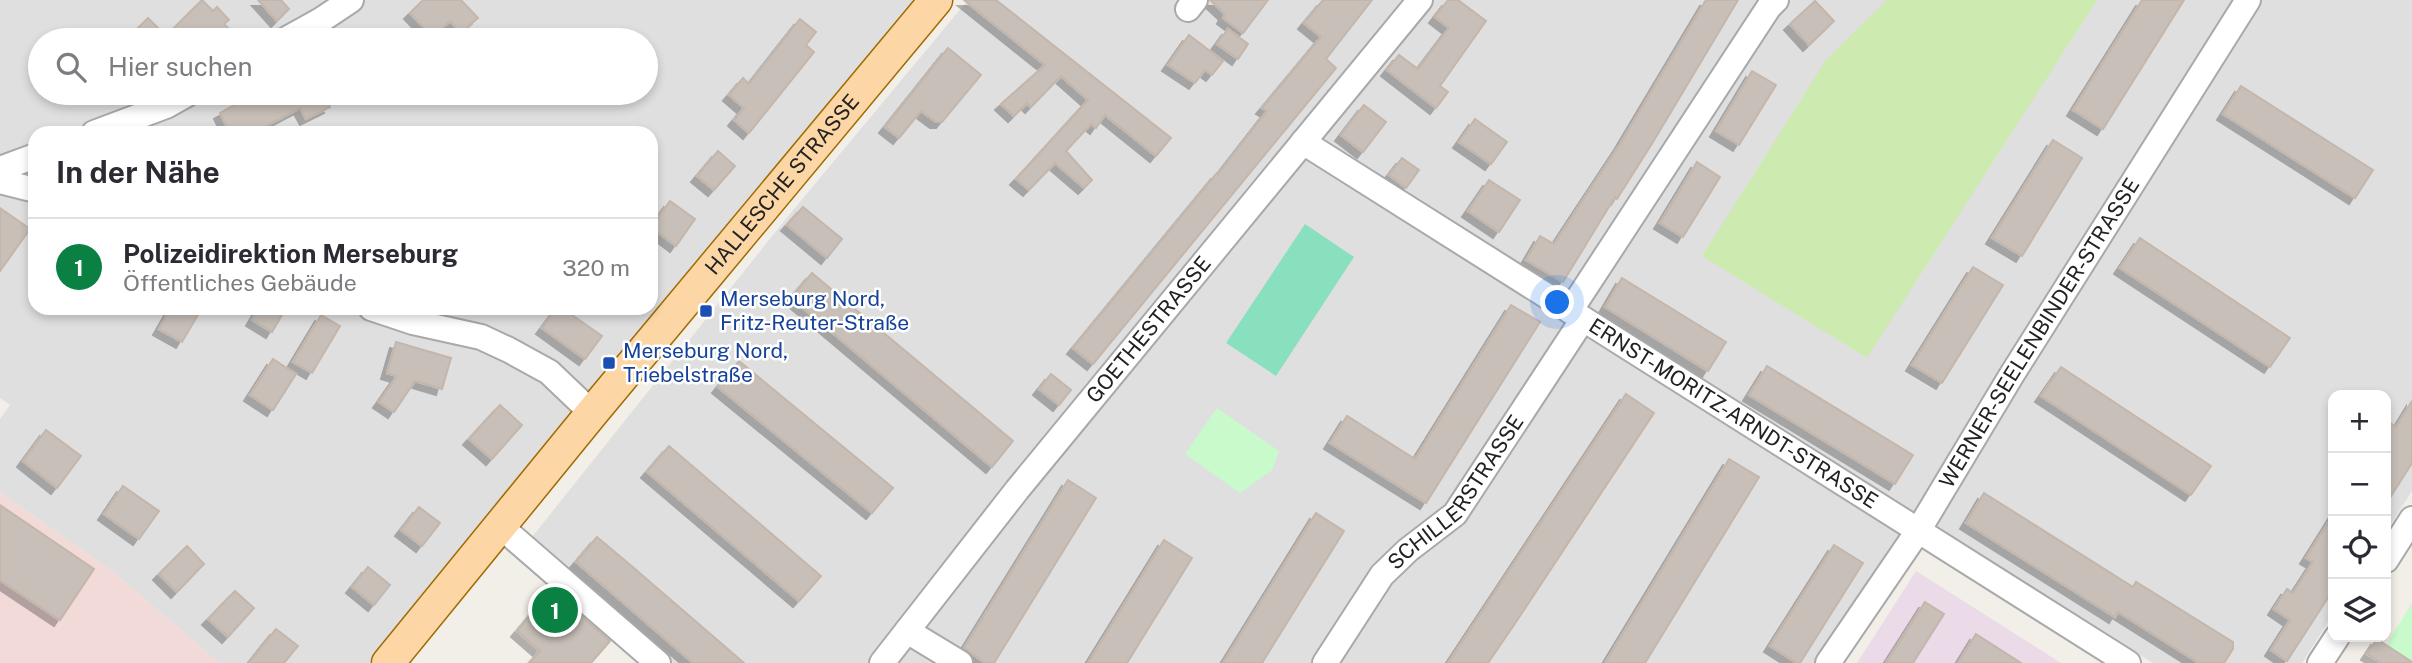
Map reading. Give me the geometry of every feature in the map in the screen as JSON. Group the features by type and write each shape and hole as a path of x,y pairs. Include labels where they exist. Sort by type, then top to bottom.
{"main road":[{"name":"HALLESCHE STRASSE","path":"388,663 936,0"}],"street":[{"path":"305,28 351,0"},
{"name":"GOETHESTRASSE","path":"882,663 1017,490 1420,0"},
{"name":"SCHILLERSTRASSE","path":"1325,663 1382,575 1408,550 1455,514 1576,315 1769,7 1776,0"},
{"name":"WERNER-SEELENBINDER-STRASSE","path":"1828,663 1918,531 2011,376 2248,0"},
{"path":"113,126 168,105"},
{"name":"ERNST-MORITZ-ARNDT-STRASSE","path":"1303,142 2128,663"},
{"path":"0,169 28,159"},
{"path":"0,181 28,188"},
{"path":"392,315 481,337 509,349 549,372 592,413"},
{"path":"2391,552 2412,519"},
{"path":"500,526 658,663"},
{"path":"907,631 960,663"},
{"path":"2320,663 2334,642"}],"shaded area":[{"path":"0,0 914,0 658,311 658,126 28,126 28,315 655,315 369,663 219,663 112,571 0,492 0,419 10,405 0,398"},
{"path":"968,0 2412,0 2412,491 2391,524 2391,390 2328,390 2328,622 2302,663 2153,663 1912,517 1815,663 673,663 532,537 789,215"},
{"path":"0,492 112,571 219,663 0,663"},
{"path":"1916,571 2061,663 1857,663"}],"green space":[{"path":"1887,0 2097,0 1867,358 1702,256 1826,60"},
{"path":"1305,224 1354,257 1276,376 1226,343"},
{"path":"1217,408 1279,451 1272,470 1240,493 1185,454"},
{"path":"2412,603 2412,662 2386,645 2391,642 2391,637"}],"building":[{"path":"202,0 213,11 217,7 229,20 224,24 228,28 174,28"},
{"path":"258,0 281,0 289,9 277,21"},
{"path":"423,0 461,0 478,18 467,28 456,28 450,21 443,28 424,28 410,13"},
{"path":"964,0 996,0 1171,138 1156,156 1105,115 1096,128 1091,124 1066,151 1092,180 1084,188 1055,163 1029,190 1016,179 1088,100 1061,76 1031,107 1027,103 1014,116 1001,104 1045,65"},
{"path":"1210,0 1268,0 1243,33 1223,18 1225,14"},
{"path":"1323,0 1372,0 1326,59 1336,68 1093,364 1073,348 1218,174 1267,111 1262,108 1321,37 1304,23"},
{"path":"1448,0 1458,0 1486,21 1440,86 1448,92 1436,108 1387,70 1399,55 1418,69 1449,28 1435,17"},
{"path":"1706,0 1738,0 1653,142 1617,199 1615,197 1563,282 1526,260 1540,236 1554,244 1620,144"},
{"path":"2142,0 2184,0 2103,129 2073,110"},
{"path":"1815,1 1834,21 1809,45 1790,24"},
{"path":"148,18 158,28 138,28"},
{"path":"800,19 816,32 806,45 814,52 749,133 734,120 744,108 729,95 743,78 749,84"},
{"path":"1228,29 1248,44 1238,59 1217,44"},
{"path":"1189,35 1223,61 1212,75 1205,70 1195,83 1168,65"},
{"path":"948,48 981,75 942,122 936,122 921,111 899,138 885,127"},
{"path":"1752,71 1776,85 1739,145 1716,131"},
{"path":"2241,86 2373,170 2355,198 2223,114"},
{"path":"234,105 330,107 306,119 300,108 266,126 226,126 220,113"},
{"path":"1364,105 1386,122 1363,152 1341,135"},
{"path":"1475,119 1507,142 1491,164 1459,142"},
{"path":"2053,140 2082,158 2022,256 1992,238"},
{"path":"718,151 735,166 714,190 697,176"},
{"path":"1402,158 1419,170 1406,188 1389,175"},
{"path":"1697,162 1720,177 1683,237 1660,223"},
{"path":"1489,180 1520,200 1499,232 1468,211"},
{"path":"670,201 695,219 676,246 658,232 658,217"},
{"path":"803,207 842,239 827,258 787,225"},
{"path":"0,208 28,228 28,232 0,271"},
{"path":"2140,238 2290,338 2270,367 2120,268"},
{"path":"1973,267 2003,285 1942,383 1912,365"},
{"path":"812,273 1013,441 992,467 791,298"},
{"path":"1622,278 1726,342 1708,371 1605,307"},
{"path":"1511,305 1540,322 1426,503 1330,443 1347,416 1415,459"},
{"path":"167,315 198,315 182,342 159,329"},
{"path":"255,315 282,315 272,332 252,320"},
{"path":"321,315 340,326 312,373 293,362"},
{"path":"552,315 572,315 602,336 585,359 542,328"},
{"path":"396,342 451,358 442,389 415,381 394,412 379,402 397,376 387,373"},
{"path":"273,359 296,374 273,410 250,395"},
{"path":"739,361 893,488 872,513 718,387"},
{"path":"1767,366 1913,455 1895,484 1749,395"},
{"path":"2061,367 2211,466 2191,495 2041,396"},
{"path":"1051,374 1071,390 1059,405 1039,389"},
{"path":"1626,394 1654,413 1516,622 1488,663 1448,663"},
{"path":"2412,401 2412,463 2391,496 2391,424 2396,427"},
{"path":"500,405 522,425 492,459 469,439"},
{"path":"46,430 81,456 57,488 23,461"},
{"path":"669,446 821,576 799,601 647,472"},
{"path":"1729,459 1759,477 1645,663 1605,663"},
{"path":"1068,480 1096,498 994,663 985,663 964,648"},
{"path":"123,486 159,511 139,539 104,514"},
{"path":"1984,493 2133,587 2136,582 2233,642 2233,649 2224,663 2199,663 2118,612 2115,617 1966,523"},
{"path":"0,505 94,569 60,620 0,580"},
{"path":"419,507 440,523 422,546 401,530"},
{"path":"1316,513 1344,531 1262,663 1223,663"},
{"path":"2328,523 2328,598 2287,661 2271,650 2290,620 2274,609 2287,589 2293,593 2313,562 2306,558"},
{"path":"597,537 744,663 693,663 576,562"},
{"path":"1164,540 1192,558 1127,663 1088,663"},
{"path":"1834,545 1863,563 1800,663 1797,663 1770,646"},
{"path":"187,546 204,564 177,592 159,574"},
{"path":"368,567 390,585 374,605 352,587"},
{"path":"551,590 610,641 591,663 529,663 540,651 517,631"},
{"path":"235,591 254,608 228,637 208,619"},
{"path":"1925,602 1944,614 1913,663 1886,663"},
{"path":"276,629 298,646 284,663 249,663"},
{"path":"1976,634 2021,663 1958,663"},
{"path":"2375,642 2382,642 2412,663 2382,663 2367,654"}],"place":[{"name":"Merseburg Nord, Fritz-Reuter-Straße","path":"706,311"},
{"name":"Merseburg Nord, Triebelstraße","path":"609,363"},
{"name":"Polizeidirektion Merseburg","path":"555,610"}]}
